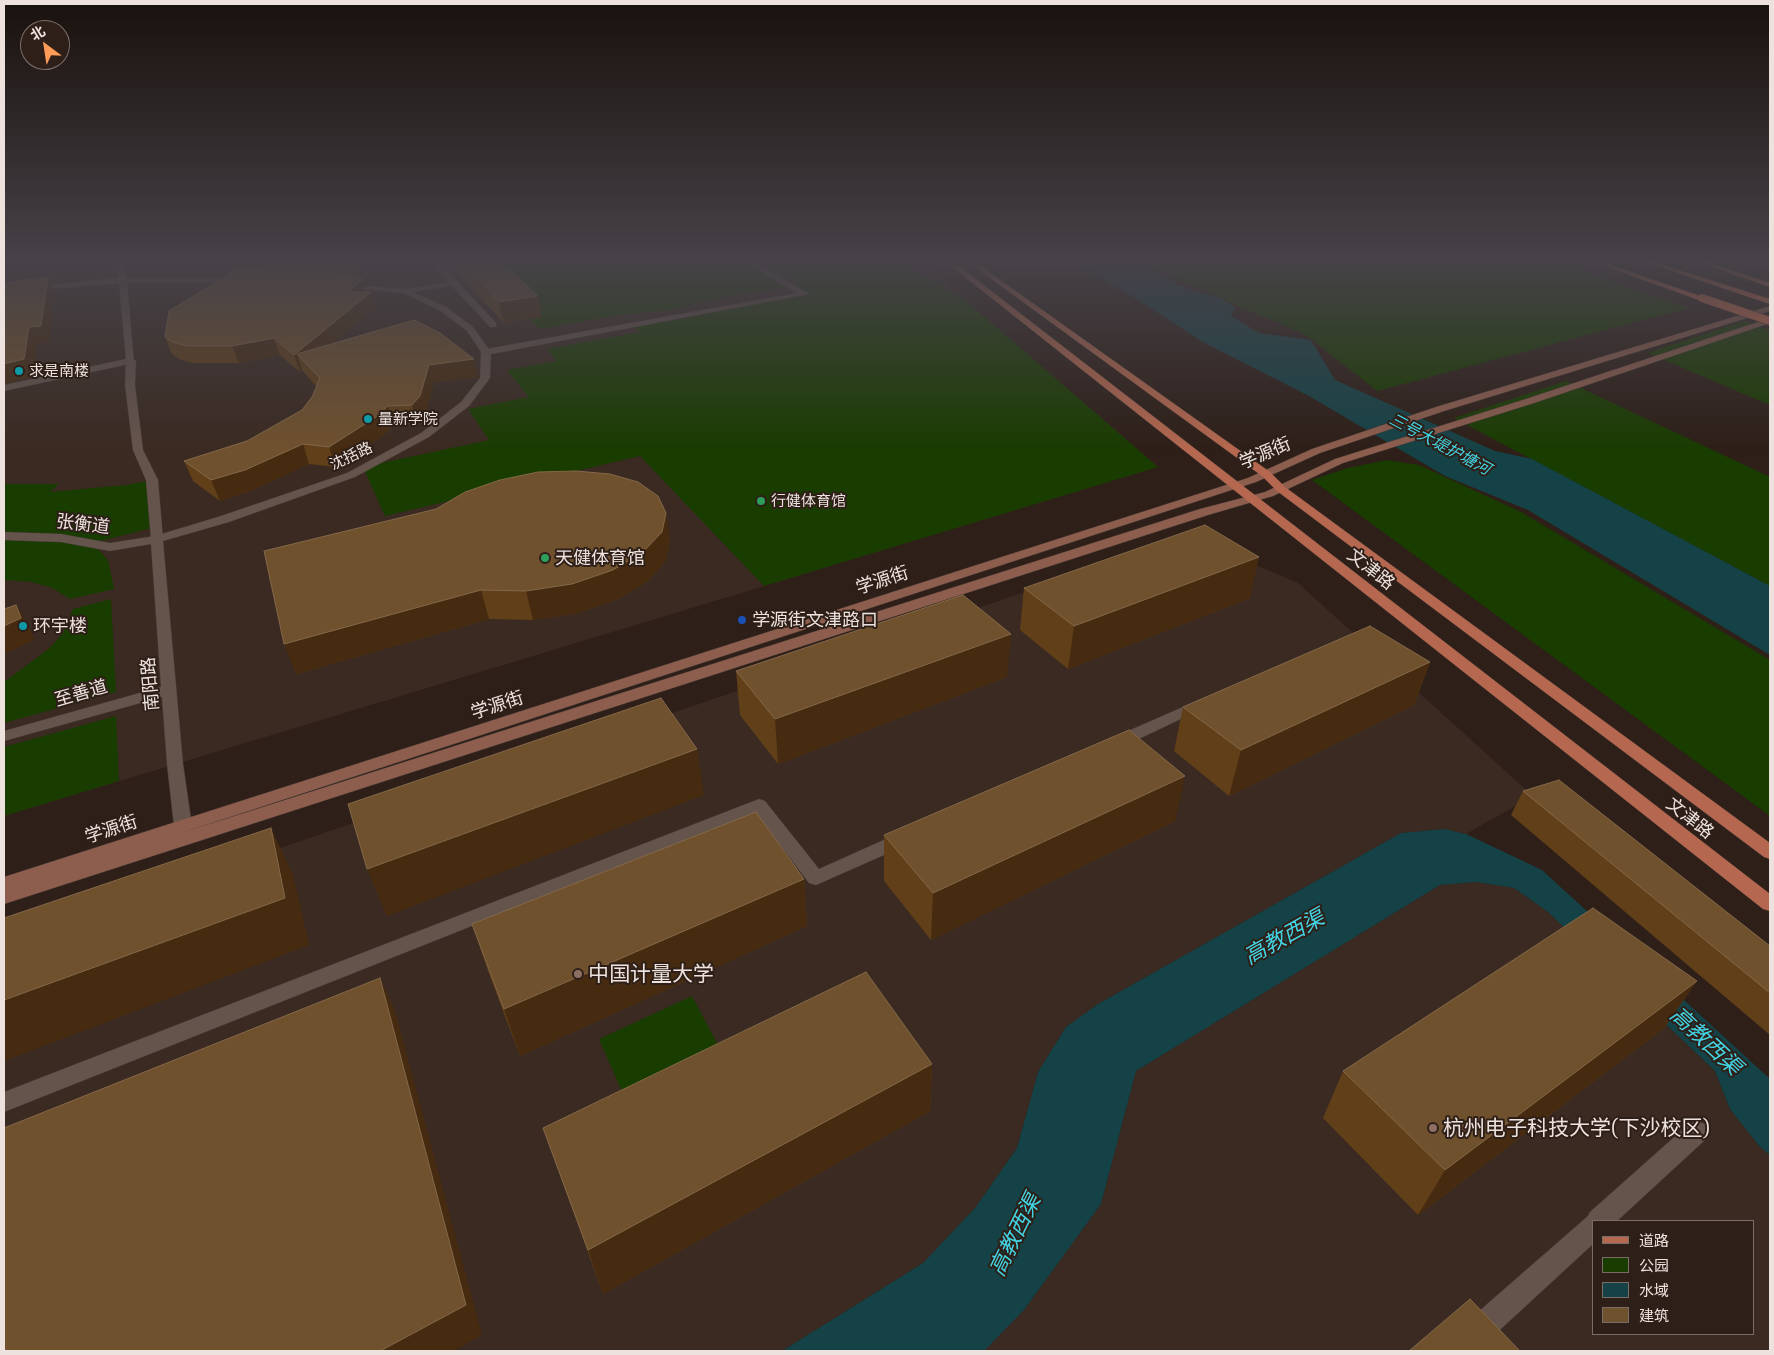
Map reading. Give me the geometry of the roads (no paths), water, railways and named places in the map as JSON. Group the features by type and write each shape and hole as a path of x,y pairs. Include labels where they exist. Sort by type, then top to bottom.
{"main road":[{"name":"文津路","path":"1031,325 1770,904"},
{"name":"文津路","path":"1059,325 1266,474 1281,488 1770,852"},
{"name":"学源街","path":"4,884 1237,485 1316,451 1440,409 1719,325"},
{"name":"学源街","path":"4,897 1251,499 1281,488 1339,461 1754,325"}],"street":[{"path":"4,388 131,361 127,325"},
{"path":"465,325 470,329 486,352 633,325"},
{"name":"沈括路","path":"157,539 225,519 351,475 425,435 465,404 485,378 486,352"},
{"name":"南阳路","path":"131,361 130,385 138,450 152,480 169,690 183,826"},
{"name":"张衡道","path":"4,536 61,538 110,547 157,539"},
{"name":"至善道","path":"4,736 169,690"},
{"path":"1098,751 1217,698"},
{"path":"4,1102 759,804 816,878 916,833"},
{"path":"1600,1220 1697,1132"},
{"path":"1488,1337 1592,1228"}],"water":[{"name":"三号大堤护塘河","path":"1177,325 1246,325 1259,333 1311,340 1335,380 1495,451 1532,459 1770,586 1770,655 1528,510 1445,476 1309,396 1203,342"},
{"name":"高教西渠","path":"1444,829 1466,834 1542,870 1770,1079 1770,1155 1760,1147 1730,1109 1715,1071 1548,912 1514,888 1476,882 1440,885 1136,1071 1101,1204 1024,1310 984,1351 782,1351 923,1263 975,1208 1017,1148 1038,1072 1066,1027 1098,1004 1401,833"}],"place":[{"name":"求是南楼","path":"19,371"},
{"name":"量新学院","path":"368,419"},
{"name":"行健体育馆","path":"761,501"},
{"name":"天健体育馆","path":"545,558"},
{"name":"学源街文津路口","path":"742,620"},
{"name":"环宇楼","path":"23,626"},
{"name":"中国计量大学","path":"578,974"},
{"name":"杭州电子科技大学(下沙校区)","path":"1433,1128"}]}
